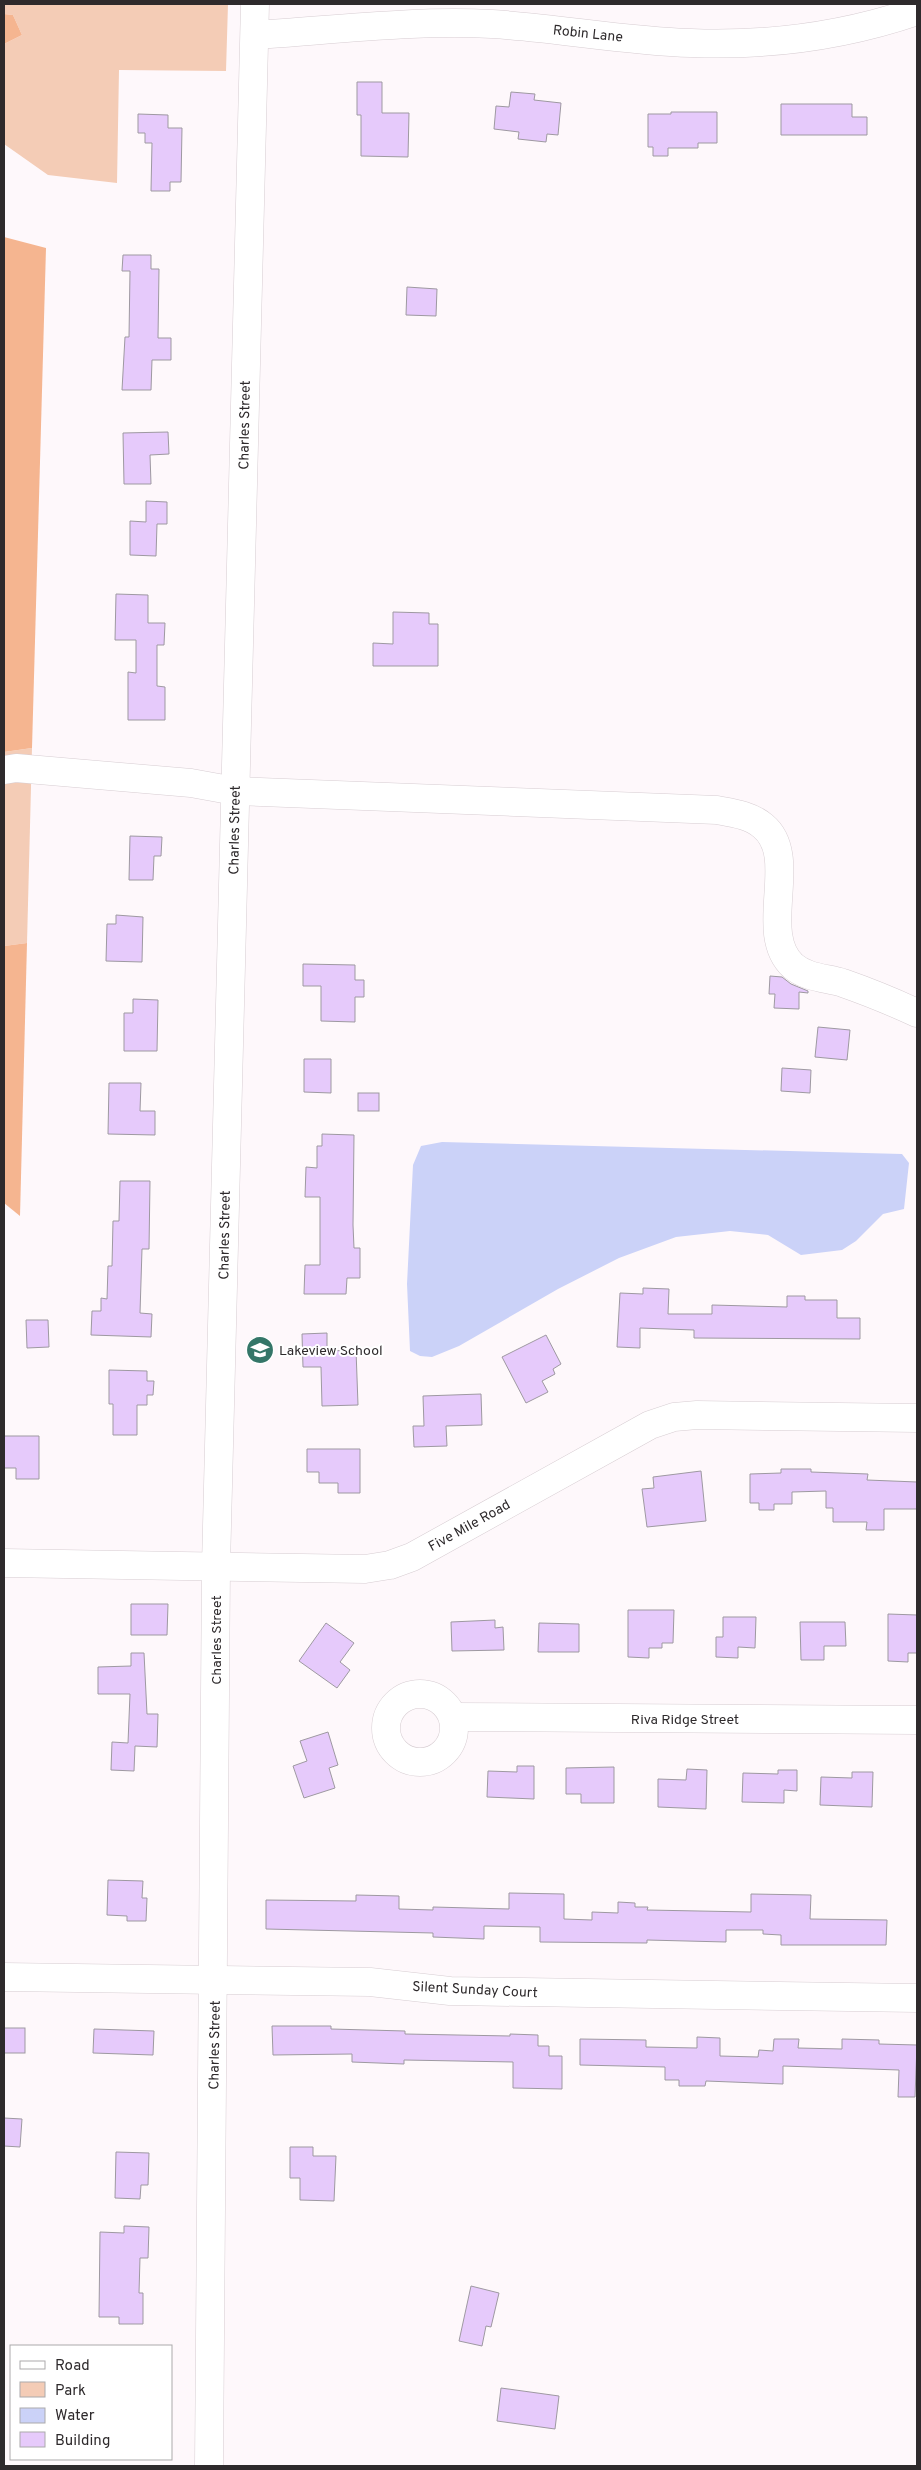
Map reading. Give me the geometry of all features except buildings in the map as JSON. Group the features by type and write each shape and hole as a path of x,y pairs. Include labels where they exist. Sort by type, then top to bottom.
{"street":[{"name":"Charles Street","path":"209,2466 216,1566 256,4"},
{"name":"Robin Lane","path":"255,35 433,24 490,24 689,43 743,44 795,40 842,32 917,11"},
{"path":"4,770 16,768 191,783 235,791 717,810 745,815 764,826 775,844 779,866 777,931 783,950 793,966 808,975 856,988 917,1013"},
{"name":"Five Mile Road","path":"4,1563 354,1569 390,1565 412,1557 650,1425 674,1417 697,1415 917,1418"},
{"name":"Riva Ridge Street","path":"453,1717 917,1720"},
{"name":"Silent Sunday Court","path":"4,1977 370,1982 450,1990 917,1998"}],"green space":[{"path":"4,4 228,4 226,71 119,70 117,183 48,175 4,144 4,44 22,35 13,15 4,14"},
{"path":"32,748 27,943 4,946 4,752"}],"shaded area":[{"path":"4,14 13,15 22,35 4,44"},
{"path":"4,237 46,248 32,748 4,752"},
{"path":"27,943 20,1216 4,1203 4,946"}],"water":[{"path":"442,1142 902,1154 909,1163 904,1209 883,1214 856,1241 842,1250 801,1255 768,1235 730,1231 676,1237 619,1258 558,1289 459,1346 432,1357 420,1356 410,1351 407,1284 413,1165 421,1146"}],"place":[{"name":"Lakeview School","path":"260,1350"}]}
